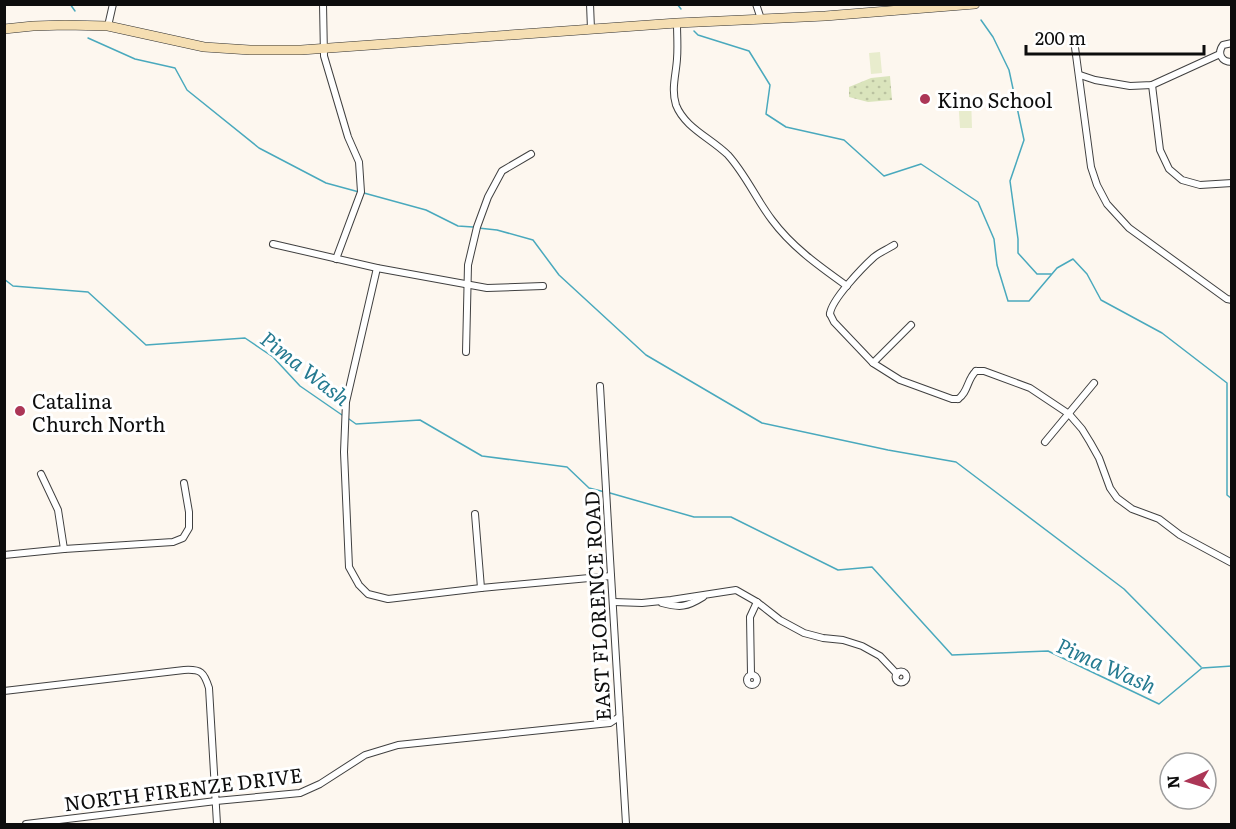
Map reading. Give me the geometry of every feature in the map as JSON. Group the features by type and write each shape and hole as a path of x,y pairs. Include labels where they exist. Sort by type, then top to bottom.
{"main road":[{"path":"4,29 65,25 108,26 204,46 250,50 301,50 761,19 884,8 975,4"}],"street":[{"path":"108,26 113,4"},
{"path":"323,4 324,56 358,162 361,192 336,258"},
{"path":"590,4 591,29"},
{"path":"756,4 761,19"},
{"path":"676,23 678,50 674,94 679,111 686,122 732,161 783,233 819,267 847,286"},
{"path":"1074,40 1091,167 1107,204 1129,228 1227,299 1232,300"},
{"path":"1232,43 1223,45 1220,54 1225,61 1232,62"},
{"path":"1080,75 1130,86 1152,85 1220,54"},
{"path":"1152,85 1160,150 1169,169 1182,180 1200,185 1232,183"},
{"path":"466,352 468,265 477,227 488,197 502,171 531,154"},
{"path":"273,244 377,268 467,285 487,288 543,286"},
{"path":"894,245 875,256 847,286 827,314 873,363 900,380 959,401 975,369 1030,388 1069,414 1082,429 1099,458 1110,488 1117,498 1132,508 1160,519 1180,535 1232,563"},
{"path":"377,268 346,402 344,452 349,567 359,585 368,594 388,599 611,576"},
{"path":"873,363 910,325"},
{"path":"1045,442 1094,383"},
{"name":"EAST FLORENCE ROAD","path":"600,386 626,825"},
{"path":"41,474 58,510 64,549"},
{"path":"4,555 173,542 183,538 189,528 184,483"},
{"path":"475,514 481,588"},
{"path":"614,602 690,605 709,594 736,590 757,602 780,620 804,633 862,646 880,656 897,674"},
{"path":"751,674 750,617 757,602"},
{"path":"4,691 194,669 202,672 209,688 218,825"},
{"name":"NORTH FIRENZE DRIVE","path":"26,825 300,793 320,784 365,755 398,745 610,723 619,717"}],"green space":[{"path":"880,52 882,73 871,74 869,53"},
{"path":"890,76 892,100 868,102 849,97 849,87 871,78"},
{"path":"971,97 972,128 960,128 958,98"}],"waterway":[{"path":"70,4 75,11"},
{"path":"677,4 681,9"},
{"path":"981,20 993,37 1009,70 1024,140 1010,181 1018,253 1037,274 1051,274"},
{"path":"694,31 698,35 749,51 770,85 766,114 786,127 844,140 884,176 921,164 978,202 994,239 997,265 1008,301 1029,301 1057,268 1073,259 1087,274 1101,300 1162,333 1227,383 1227,495 1232,499"},
{"path":"88,38 135,59 175,68 187,90 259,148 326,183 359,192"},
{"path":"364,193 426,210 458,226 473,227"},
{"path":"478,228 497,230 533,240 559,275 646,355 762,423 956,462 1124,589 1201,667"},
{"name":"Pima Wash","path":"4,279 13,286 88,292 146,345 245,338 273,357 300,386 342,415"},
{"name":"Pima Wash","path":"349,419 356,424 420,420 482,456 567,467 589,488 605,492"},
{"name":"Pima Wash","path":"610,493 694,517 731,517 838,570 872,567 952,655 1048,651 1159,704 1202,668 1232,666"}],"place":[{"name":"Kino School","path":"925,99"},
{"name":"Catalina Church North","path":"20,411"}]}
